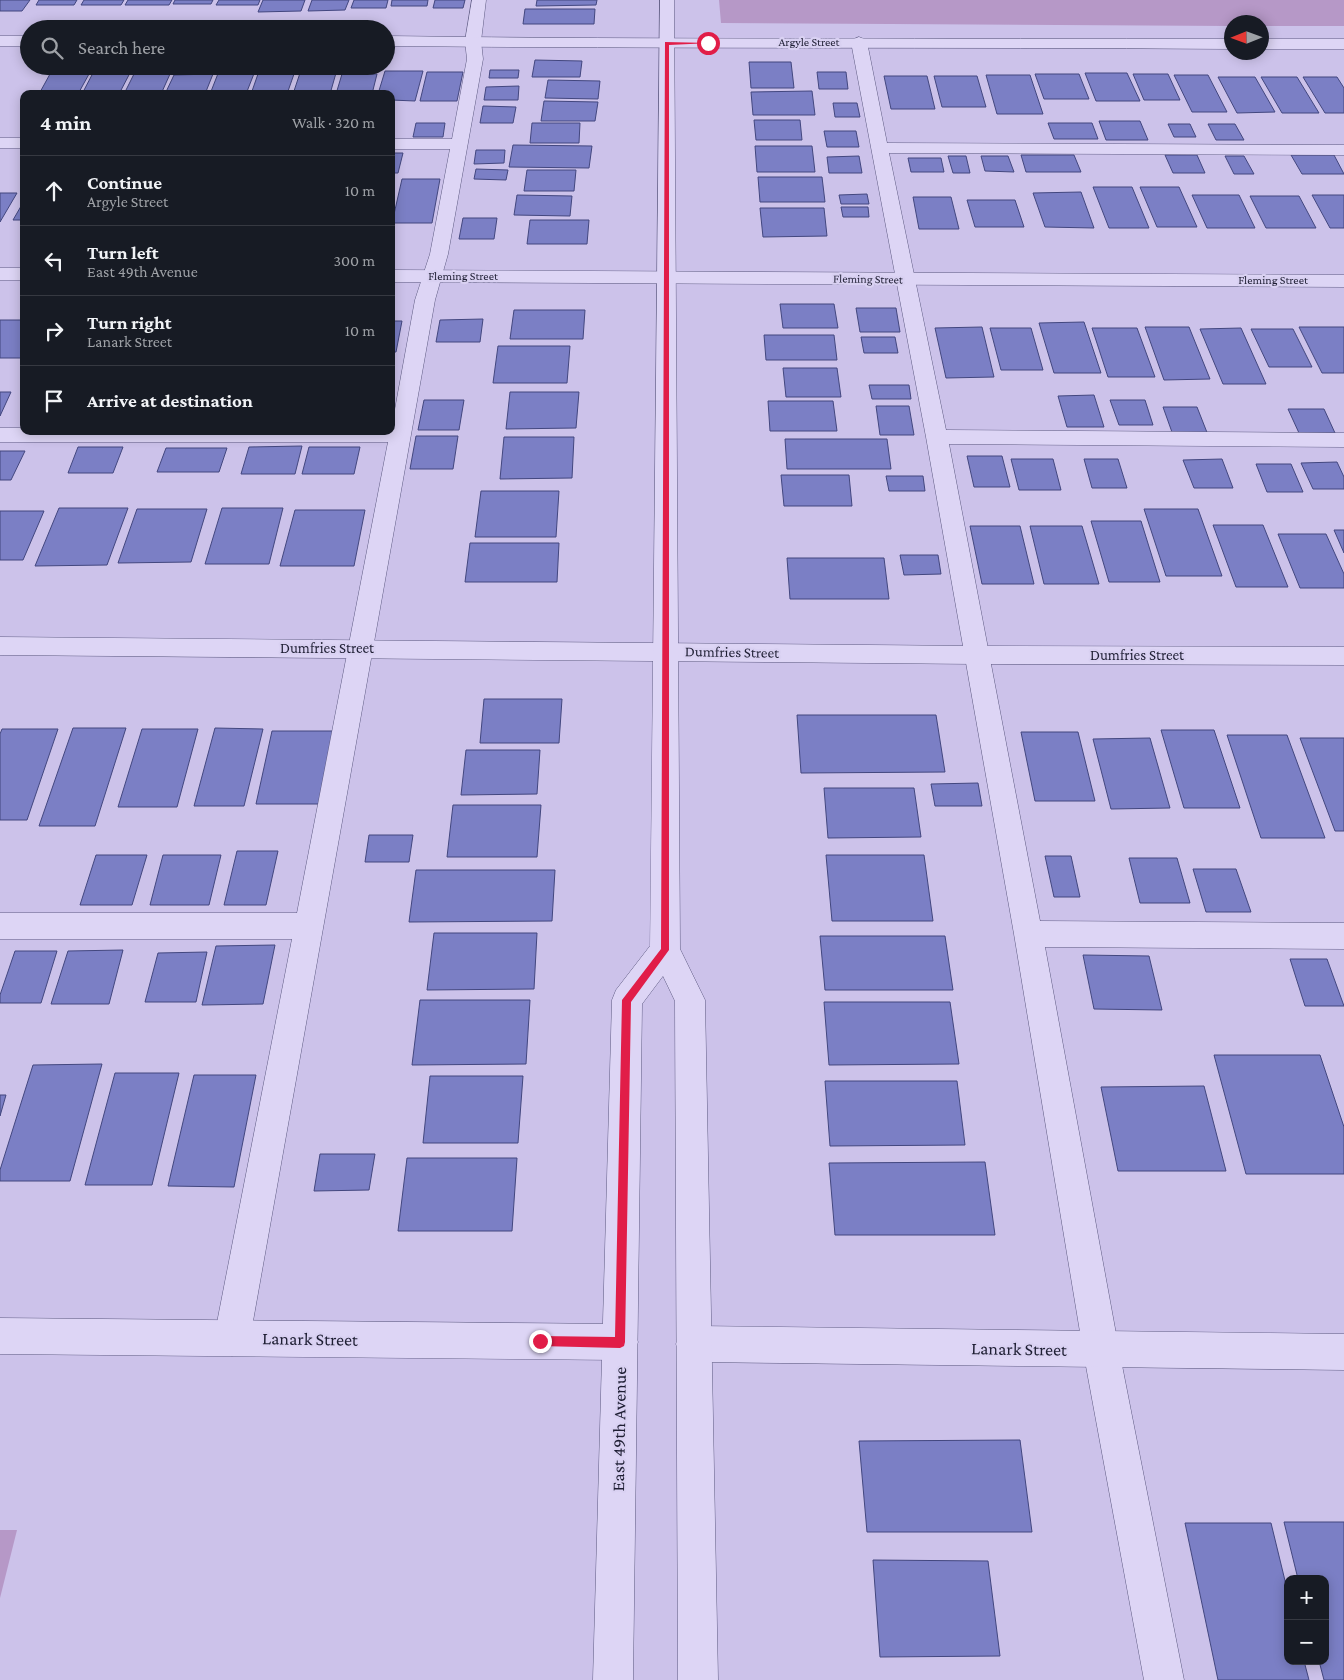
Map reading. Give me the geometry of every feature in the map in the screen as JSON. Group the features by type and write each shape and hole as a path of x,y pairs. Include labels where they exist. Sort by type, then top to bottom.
{"street":[{"path":"232,1338 425,300 439,254 475,59 473,41 479,0"},
{"path":"667,0 665,950 690,1000 698,1680"},
{"path":"0,41 20,41"},
{"name":"Argyle Street","path":"395,41 1224,44"},
{"path":"858,42 881,148 937,437 1028,934 1101,1350 1164,1680"},
{"path":"1269,44 1344,44"},
{"path":"0,143 20,143"},
{"path":"395,144 459,144"},
{"path":"881,148 1344,150"},
{"path":"0,274 20,274"},
{"name":"Fleming Street","path":"395,276 1344,281"},
{"path":"0,434 20,434"},
{"path":"395,435 400,435"},
{"path":"937,437 1344,440"},
{"name":"Dumfries Street","path":"0,646 976,655 1344,656"},
{"path":"0,926 309,926"},
{"path":"1028,934 1344,936"},
{"name":"East 49th Avenue","path":"614,1680 627,1000 665,950"},
{"name":"Lanark Street","path":"0,1336 620,1342"},
{"name":"Lanark Street","path":"694,1344 1344,1352"}],"shaded area":[{"path":"719,0 1344,0 1344,26 1269,26 1269,15 1224,15 1224,26 721,23"},
{"path":"0,1530 17,1530 0,1598"}],"building":[{"path":"0,0 30,0 22,11 0,11"},
{"path":"39,0 77,0 74,5 36,5"},
{"path":"84,0 124,0 121,5 81,5"},
{"path":"128,0 172,0 169,5 125,5"},
{"path":"175,0 213,0 211,4 173,4"},
{"path":"219,0 260,0 258,5 216,5"},
{"path":"263,0 305,0 301,11 258,12"},
{"path":"312,0 349,0 345,10 308,11"},
{"path":"354,0 388,0 386,8 351,8"},
{"path":"392,0 428,0 427,6 391,6"},
{"path":"435,0 465,0 463,8 433,8"},
{"path":"537,0 597,0 596,5 536,6"},
{"path":"525,9 595,9 594,24 523,24"},
{"path":"535,60 582,61 580,77 532,77"},
{"path":"749,62 791,62 794,88 751,88"},
{"path":"490,70 519,70 518,78 489,78"},
{"path":"395,71 423,71 415,101 395,100 395,90 379,90 384,75 395,75"},
{"path":"427,72 463,72 457,101 420,101"},
{"path":"817,72 846,72 848,89 819,89"},
{"path":"1085,73 1127,73 1140,101 1096,101"},
{"path":"1035,74 1079,74 1089,99 1044,99"},
{"path":"1133,74 1168,74 1180,100 1144,100"},
{"path":"49,75 88,75 80,90 41,90"},
{"path":"92,75 129,75 121,90 84,90"},
{"path":"134,75 170,75 163,90 126,90"},
{"path":"174,75 213,75 207,90 167,90"},
{"path":"217,75 253,75 248,90 212,90"},
{"path":"258,75 294,75 288,90 252,90"},
{"path":"299,75 335,75 331,90 294,90"},
{"path":"342,75 377,75 373,90 337,90"},
{"path":"986,75 1030,75 1043,114 997,114"},
{"path":"1174,75 1208,75 1227,112 1192,112"},
{"path":"884,76 927,76 935,109 891,109"},
{"path":"934,76 977,76 986,107 942,107"},
{"path":"1218,77 1255,77 1275,112 1237,113"},
{"path":"1261,77 1297,77 1319,113 1282,113"},
{"path":"1303,77 1337,77 1344,88 1344,113 1325,113"},
{"path":"548,80 600,81 598,99 545,98"},
{"path":"519,86 518,100 484,100 486,87"},
{"path":"812,91 815,115 753,115 751,92"},
{"path":"544,101 598,102 595,121 541,121"},
{"path":"833,103 857,103 860,117 835,117"},
{"path":"483,106 516,107 513,123 480,123"},
{"path":"754,120 800,120 802,140 756,140"},
{"path":"1099,121 1140,121 1148,140 1106,140"},
{"path":"416,123 445,123 443,137 413,137"},
{"path":"532,123 580,123 579,143 530,143"},
{"path":"1048,123 1092,123 1098,139 1054,139"},
{"path":"1168,124 1190,124 1196,137 1174,137"},
{"path":"1208,124 1235,124 1244,140 1216,140"},
{"path":"824,131 856,131 859,147 827,147"},
{"path":"513,145 592,146 589,168 509,167"},
{"path":"755,146 812,146 815,172 757,172"},
{"path":"476,150 505,150 504,163 474,164"},
{"path":"395,153 403,153 398,173 395,173"},
{"path":"1021,155 1074,155 1081,172 1026,172"},
{"path":"1165,155 1197,155 1205,173 1173,173"},
{"path":"1291,155 1334,155 1344,174 1302,174"},
{"path":"859,156 862,173 829,173 827,157"},
{"path":"948,156 966,156 970,173 953,173"},
{"path":"981,156 1008,156 1014,172 985,171"},
{"path":"1225,156 1244,156 1254,174 1234,174"},
{"path":"908,158 941,158 944,172 911,172"},
{"path":"476,169 508,170 506,180 474,179"},
{"path":"527,170 576,170 574,191 524,191"},
{"path":"758,177 822,177 825,202 760,202"},
{"path":"402,179 440,179 432,223 395,223 395,210"},
{"path":"1093,187 1132,187 1149,228 1109,228"},
{"path":"1140,187 1179,187 1197,227 1157,227"},
{"path":"1081,192 1094,228 1045,227 1033,193"},
{"path":"0,193 17,193 0,222"},
{"path":"867,194 869,204 841,204 839,195"},
{"path":"517,195 572,196 570,216 514,215"},
{"path":"1192,195 1239,195 1255,228 1207,228"},
{"path":"1312,195 1344,195 1344,228 1330,228"},
{"path":"1250,196 1299,196 1316,228 1266,228"},
{"path":"913,197 951,197 959,229 919,229"},
{"path":"967,200 1015,200 1024,227 975,227"},
{"path":"841,207 868,207 869,217 843,217"},
{"path":"20,208 20,220 13,220"},
{"path":"760,208 824,208 827,236 763,237"},
{"path":"463,218 497,218 494,239 459,239"},
{"path":"530,220 589,220 587,244 527,244"},
{"path":"780,304 834,304 838,328 783,328"},
{"path":"856,308 896,308 900,332 860,332"},
{"path":"514,310 585,310 583,339 510,339"},
{"path":"483,319 480,342 436,342 440,320"},
{"path":"0,320 20,320 20,358 0,358"},
{"path":"395,321 402,321 396,352"},
{"path":"1084,322 1101,373 1054,373 1039,323"},
{"path":"982,327 994,377 946,378 935,328"},
{"path":"1145,327 1189,327 1210,379 1164,380"},
{"path":"1299,327 1344,327 1344,373 1322,373"},
{"path":"990,328 1031,328 1043,370 1001,370"},
{"path":"1092,328 1137,328 1155,377 1108,377"},
{"path":"1241,328 1266,384 1223,384 1200,329"},
{"path":"1251,329 1293,329 1312,367 1269,367"},
{"path":"764,335 834,335 837,360 766,360"},
{"path":"861,337 895,337 898,353 864,353"},
{"path":"498,346 570,346 567,383 493,383"},
{"path":"783,368 837,368 841,397 786,397"},
{"path":"869,385 909,385 911,399 872,399"},
{"path":"0,392 11,392 0,416"},
{"path":"510,392 579,392 576,428 506,429"},
{"path":"1094,395 1104,427 1067,427 1058,396"},
{"path":"424,400 464,400 459,430 418,430"},
{"path":"1110,400 1145,400 1153,425 1119,425"},
{"path":"768,401 833,401 837,431 770,431"},
{"path":"876,406 909,406 914,435 880,435"},
{"path":"1163,407 1197,407 1208,435 1173,435"},
{"path":"1288,409 1324,409 1335,433 1299,433"},
{"path":"416,436 458,436 453,469 410,469"},
{"path":"504,437 574,437 572,478 500,479"},
{"path":"785,439 887,439 891,469 787,469"},
{"path":"302,446 295,474 241,474 249,447"},
{"path":"78,447 123,447 113,473 68,473"},
{"path":"309,447 360,447 354,474 302,474"},
{"path":"166,448 227,448 219,472 157,472"},
{"path":"0,451 25,451 11,480 0,480"},
{"path":"967,456 1002,456 1010,487 974,487"},
{"path":"1011,459 1053,459 1061,490 1019,490"},
{"path":"1084,459 1118,459 1127,488 1092,488"},
{"path":"1222,459 1233,488 1194,488 1183,460"},
{"path":"1337,462 1344,477 1344,489 1313,489 1301,463"},
{"path":"1256,464 1291,464 1303,492 1267,492"},
{"path":"781,475 849,475 852,506 784,506"},
{"path":"886,476 923,476 925,491 889,491"},
{"path":"481,491 559,491 556,537 475,537"},
{"path":"59,508 128,508 107,565 35,566"},
{"path":"222,508 283,508 269,564 205,564"},
{"path":"137,509 207,509 191,562 118,563"},
{"path":"1144,509 1198,509 1222,576 1166,576"},
{"path":"295,510 365,510 354,566 280,566"},
{"path":"0,511 44,511 23,560 0,560"},
{"path":"1091,521 1141,521 1160,582 1109,582"},
{"path":"1213,525 1263,525 1288,587 1236,587"},
{"path":"970,526 1020,526 1034,584 982,584"},
{"path":"1030,526 1082,526 1099,584 1044,584"},
{"path":"1334,530 1344,530 1344,553"},
{"path":"1278,534 1326,534 1344,574 1344,588 1300,588"},
{"path":"470,543 559,543 557,582 465,582"},
{"path":"900,555 938,555 941,574 904,575"},
{"path":"787,558 884,558 889,599 790,599"},
{"path":"484,699 562,699 559,743 480,743"},
{"path":"797,715 936,715 945,772 801,773"},
{"path":"73,728 126,728 95,826 39,826"},
{"path":"215,728 263,729 244,806 194,806"},
{"path":"2,729 58,729 27,820 0,820 0,734"},
{"path":"142,729 198,729 177,807 118,807"},
{"path":"1161,730 1214,730 1240,808 1184,808"},
{"path":"272,731 334,731 320,804 256,804"},
{"path":"1021,732 1078,732 1095,801 1035,801"},
{"path":"1227,735 1287,735 1325,838 1261,838"},
{"path":"1150,738 1170,808 1111,809 1093,739"},
{"path":"1300,738 1344,738 1344,831 1335,831"},
{"path":"466,750 540,750 537,794 461,795"},
{"path":"978,783 982,806 935,806 931,784"},
{"path":"824,788 914,788 921,837 828,838"},
{"path":"453,805 541,805 537,857 447,857"},
{"path":"369,835 413,835 409,862 365,862"},
{"path":"237,851 278,851 266,905 224,905"},
{"path":"96,855 147,855 132,905 80,905"},
{"path":"163,855 221,855 209,905 150,905"},
{"path":"826,855 924,855 933,921 832,921"},
{"path":"1045,856 1071,856 1080,897 1054,897"},
{"path":"1129,858 1177,858 1190,903 1140,903"},
{"path":"1193,869 1236,869 1251,912 1206,912"},
{"path":"416,870 555,870 552,921 409,922"},
{"path":"434,933 537,933 534,989 427,990"},
{"path":"820,936 945,936 953,990 825,990"},
{"path":"275,945 263,1004 202,1005 216,946"},
{"path":"123,950 109,1004 51,1004 68,951"},
{"path":"15,951 57,951 41,1003 0,1003 0,995"},
{"path":"207,952 196,1002 145,1002 158,953"},
{"path":"1083,955 1149,956 1162,1010 1094,1009"},
{"path":"1290,959 1327,959 1344,1006 1305,1006"},
{"path":"420,1000 530,1000 526,1064 412,1065"},
{"path":"824,1002 950,1002 959,1064 829,1065"},
{"path":"1214,1055 1320,1055 1344,1127 1344,1174 1246,1174"},
{"path":"102,1064 70,1181 0,1181 0,1170 33,1065"},
{"path":"115,1073 179,1073 152,1185 85,1185"},
{"path":"194,1075 256,1075 234,1187 168,1186"},
{"path":"430,1076 523,1076 518,1143 423,1143"},
{"path":"825,1081 957,1081 965,1145 830,1146"},
{"path":"1204,1086 1226,1171 1118,1171 1101,1087"},
{"path":"0,1095 6,1095 0,1116"},
{"path":"320,1154 375,1154 369,1190 314,1191"},
{"path":"407,1158 517,1158 512,1231 398,1231"},
{"path":"985,1162 995,1235 835,1235 829,1163"},
{"path":"1020,1440 1032,1532 867,1532 859,1441"},
{"path":"1284,1522 1344,1522 1344,1680 1324,1680 1320,1665 1329,1665 1329,1575 1297,1575"},
{"path":"1185,1523 1271,1523 1284,1577 1284,1665 1305,1665 1309,1680 1218,1680"},
{"path":"873,1560 988,1561 1000,1656 880,1657"}],"route":[{"path":"540,1341 620,1342 627,1000 665,950 667,43 708,43"}]}
